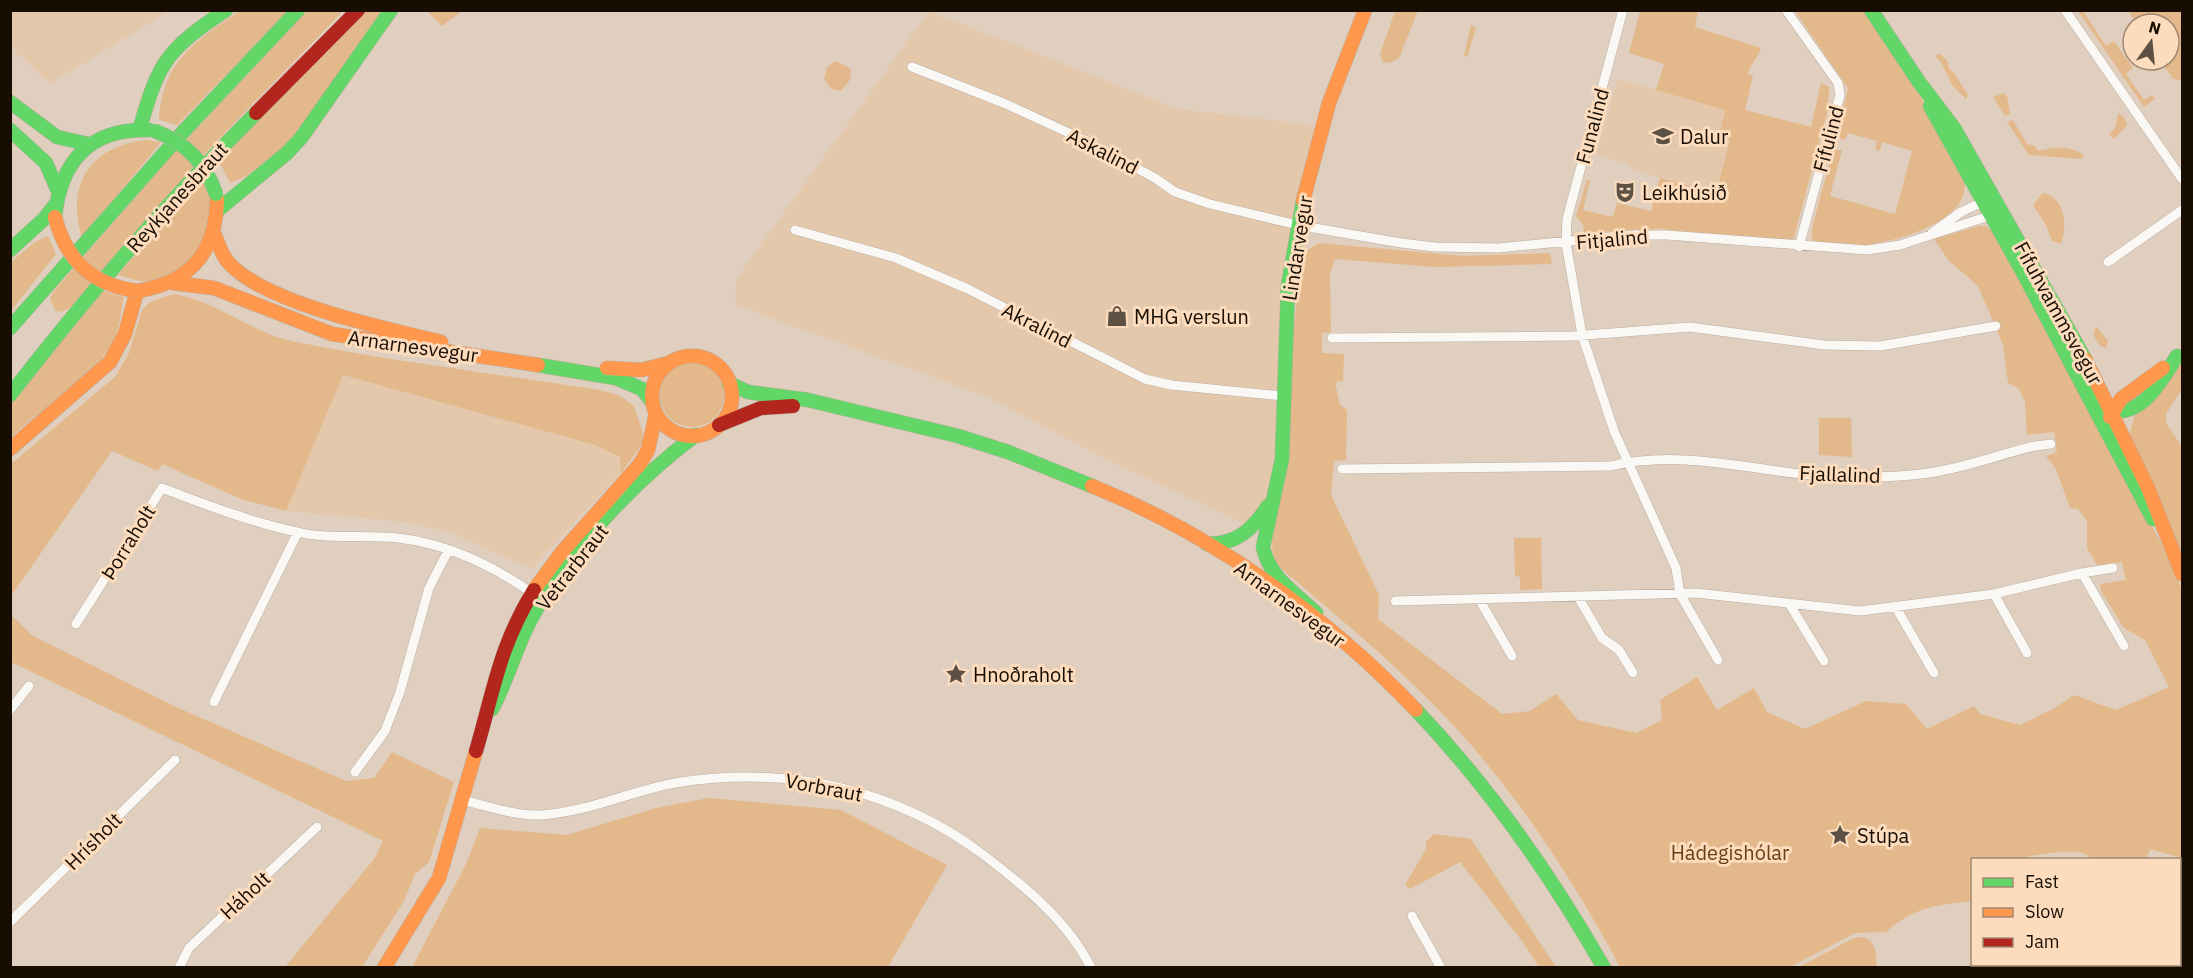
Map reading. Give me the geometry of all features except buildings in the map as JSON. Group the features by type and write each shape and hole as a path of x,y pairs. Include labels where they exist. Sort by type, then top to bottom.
{"main road":[{"path":"140,128 151,87 165,57 182,40 226,10"},
{"name":"Reykjanesbraut","path":"10,328 183,132 298,10"},
{"name":"Reykjanesbraut","path":"10,395 93,289 211,158 358,10"},
{"path":"218,210 287,153 301,138 391,10"},
{"name":"Lindarvegur","path":"1346,645 1268,565 1263,555 1263,540 1282,459 1288,286 1297,225 1329,103 1365,10"},
{"name":"Fífuhvammsvegur","path":"1871,10 1919,82 1947,141 1988,200 2112,412 2182,574"},
{"path":"10,102 57,137 88,144"},
{"name":"Arnarnesvegur","path":"56,204 73,159 88,144 122,130 140,128 155,131 170,136 195,153 205,166 216,194 218,210 214,233 199,262 172,283"},
{"name":"Arnarnesvegur","path":"10,130 50,164 55,175 61,240 82,270 113,288 137,291 155,289 172,283 189,282 220,289 277,315 329,333 616,378 642,389 654,408"},
{"path":"10,250 44,219 56,204"},
{"name":"Fífuhvammsvegur","path":"1996,214 2108,437 2175,556"},
{"name":"Arnarnesvegur","path":"214,233 226,260 245,277 298,302 335,316 462,347 510,355 626,370 669,363"},
{"path":"10,448 110,362 124,334 127,317 137,291"},
{"path":"2060,343 2073,358 2095,399 2103,408 2112,412"},
{"path":"2108,437 2107,426 2112,412 2121,399 2141,387 2180,353"},
{"path":"682,357 703,357 721,369 729,382 730,406 717,426 696,435 675,432 664,424 654,408 655,381 669,363 682,357"},
{"name":"Arnarnesvegur","path":"729,382 750,394 806,399 823,405 927,426 1040,464 1146,508 1207,544 1289,600 1346,645 1405,697 1490,792 1549,874 1604,968"},
{"name":"Arnarnesvegur","path":"717,426 761,408 823,405"},
{"name":"Vetrarbraut","path":"384,968 426,903 439,878 484,724 488,700 502,652 530,592 570,540 640,464 648,450 654,408"},
{"name":"Vetrarbraut","path":"484,724 516,650 543,600 564,571 637,487 682,444 696,435"},
{"name":"Arnarnesvegur","path":"1090,485 1198,549 1286,608 1342,652 1461,761"},
{"name":"Lindarvegur","path":"1207,544 1224,544 1249,532 1275,494"}],"street":[{"name":"Funalind","path":"1566,243 1567,219 1623,10"},
{"name":"Fífulind","path":"1786,10 1838,83 1840,94 1798,247"},
{"path":"2065,10 2182,179"},
{"name":"Askalind","path":"912,67 1006,104 1082,139 1155,178 1175,192 1210,204 1297,225"},
{"name":"Fitjalind","path":"1926,237 1961,212 1988,200"},
{"path":"2108,262 2182,210"},
{"name":"Fitjalind","path":"1297,225 1435,247 1498,248 1631,235 1667,235 1724,238 1848,251 1884,249 1996,214"},
{"name":"Akralind","path":"795,230 871,250 947,280 1145,379 1171,385 1283,396"},
{"path":"1566,243 1582,335 1614,431 1676,568 1680,594 1718,660"},
{"path":"1332,338 1582,335 1690,327 1824,345 1880,346 1996,326"},
{"name":"Fjallalind","path":"1342,469 1611,466 1640,459 1670,458 1816,475 1867,477 1930,472 2051,444"},
{"name":"Þorraholt","path":"76,624 162,489 298,532 330,536 397,538 448,551 509,576 543,600"},
{"path":"214,702 298,532"},
{"path":"355,772 385,731 400,692 429,588 448,551"},
{"path":"1395,601 1717,594 1790,605 1860,611 1994,594 2113,568"},
{"path":"2082,573 2124,646"},
{"path":"1994,594 2027,653"},
{"path":"1578,597 1602,638 1619,650 1633,673"},
{"path":"1479,599 1512,656"},
{"path":"1790,605 1824,661"},
{"path":"1895,606 1934,673"},
{"path":"10,710 29,686"},
{"name":"Hrísholt","path":"10,922 175,760"},
{"name":"Vorbraut","path":"462,800 514,813 542,815 575,810 675,783 766,777 832,785 878,798 953,832 1018,882 1060,923 1091,968"},
{"name":"Háholt","path":"178,968 189,948 317,827"},
{"path":"1412,916 1441,968"}],"shaded area":[{"path":"10,11 169,11 50,84 11,47"},
{"path":"929,11 1178,109 1298,123 1330,131 1309,201 1295,276 1271,536 1118,465 985,396 735,305 736,279"},
{"name":"Dalur","path":"1618,79 1725,110 1731,140 1716,193 1634,171 1625,163 1596,155"},
{"path":"343,375 595,445 620,457 621,473 531,569 449,532 405,522 286,511"}],"green space":[{"path":"426,10 462,10 462,11 442,26"},
{"path":"239,11 288,11 177,125 159,120 162,99 174,68 195,44"},
{"path":"307,11 343,11 209,149 70,308 61,312 56,311 50,299 53,292 174,153"},
{"path":"361,11 384,11 287,145 246,176 230,183 216,156"},
{"path":"1395,11 1418,11 1399,58 1389,63 1383,62 1380,54"},
{"path":"1640,11 1698,11 1695,27 1761,48 1748,74 1753,76 1745,110 1811,127 1821,83 1829,87 1828,109 1794,237 1788,241 1660,229 1584,233 1583,225 1576,216 1587,180 1590,180 1583,210 1613,217 1617,203 1651,211 1660,178 1716,193 1730,140 1720,133 1725,110 1656,90 1664,64 1629,53"},
{"path":"1795,11 1863,11 1921,97 1964,179 1964,194 1956,208 1943,219 1907,236 1888,241 1856,246 1815,243 1812,238 1812,228 1833,150 1842,150 1830,196 1895,214 1912,151 1882,142 1880,151 1875,149 1877,141 1848,133 1845,140 1836,137 1848,88"},
{"path":"2078,11 2083,11 2106,46 2114,41 2121,51 2121,72 2128,72 2126,74 2144,100 2152,95 2155,99 2144,107"},
{"path":"2182,11 2182,80 2173,79 2168,72 2181,72 2181,12 2129,12"},
{"path":"1471,25 1476,28 1467,57 1464,56"},
{"path":"1940,54 1947,60 1949,68 1968,95 1966,99 1952,85 1941,62 1937,59 1936,55"},
{"path":"836,61 851,69 850,80 841,91 831,89 824,79 827,67"},
{"path":"2004,93 2007,96 2010,114 2005,116 1993,97"},
{"path":"2118,113 2124,117 2127,125 2114,139 2109,134 2115,128"},
{"path":"2013,120 2027,144 2035,146 2038,151 2063,148 2074,150 2084,156 2082,159 2029,155 2007,122"},
{"path":"147,140 161,142 82,238 77,201 80,185 87,171 97,159 111,150 127,143"},
{"path":"204,175 210,191 212,208 210,226 195,258 183,270 168,278 150,282 118,275"},
{"path":"2043,193 2056,200 2063,213 2064,229 2061,244 2052,241 2046,225 2033,205"},
{"name":"Hádegishólar","path":"1979,226 1986,226 1997,236 2168,556 2182,590 2182,858 2150,849 2146,858 2091,858 2086,854 2065,852 2019,858 1971,858 1971,901 1947,904 1916,912 1886,932 1855,933 1790,967 1620,967 1552,852 1513,797 1471,745 1402,674 1277,565 1273,555 1272,534 1285,481 1288,458 1292,358 1301,262 1309,249 1319,243 1463,256 1550,253 1552,264 1435,267 1335,259 1330,273 1331,332 1322,333 1322,353 1344,354 1343,381 1335,382 1340,405 1347,410 1346,460 1334,461 1331,495 1379,595 1378,619 1502,714 1530,711 1556,694 1578,720 1636,733 1662,720 1660,700 1697,677 1717,710 1754,688 1767,712 1805,729 1866,701 1906,704 1927,729 1974,706 1980,714 2020,725 2055,708 2074,695 2116,710 2169,687 2145,640 2124,628 2101,591 2100,584 2126,580 2122,562 2097,565 2087,548 2087,521 2078,509 2070,508 2056,469 2046,456 2057,452 2054,432 2027,435 2025,401 2018,388 2008,383 2003,345 1978,286 1949,261 1934,239"},
{"path":"48,236 56,254 11,311 11,262 35,242"},
{"path":"97,289 124,297 118,328 111,346 79,381 11,437 11,398"},
{"path":"174,294 206,304 264,332 296,342 409,362 599,390 618,395 634,406 644,442 621,473 620,457 595,445 343,375 286,511 241,499 162,464 158,471 112,451 11,596 11,464 115,377 129,353 142,310 150,302"},
{"path":"2096,326 2108,341 2106,348 2099,345 2093,334"},
{"path":"2182,360 2182,389 2166,414 2166,423 2182,447 2182,558 2129,437 2134,417"},
{"path":"692,363 710,369 718,377 724,395 718,413 710,421 692,427 674,421 666,413 660,395 666,377 674,369"},
{"path":"1819,418 1851,418 1852,457 1819,455"},
{"path":"1514,538 1541,538 1542,589 1520,590 1520,577 1515,576"},
{"path":"11,615 33,636 176,707 346,781 374,778 392,752 454,782 429,862 415,874 404,901 362,967 285,967 374,859 383,841 11,662"},
{"path":"709,798 841,810 947,865 888,967 412,967 466,864 480,828 567,835 656,808"},
{"path":"1434,834 1471,839 1556,967 1539,967 1522,941 1460,862 1410,889 1405,885 1426,849 1426,842"},
{"path":"1864,937 1874,946 1877,967 1799,967 1854,938"}],"traffic: fast":[{"path":"140,128 153,86 168,58 191,35 226,10"},
{"path":"10,328 183,132 298,10"},
{"path":"218,210 287,153 301,138 391,10"},
{"path":"1871,10 1919,82 1954,128 2085,359"},
{"path":"10,102 57,137 88,144"},
{"path":"1930,106 2021,269 2153,519"},
{"path":"10,395 128,250 256,113"},
{"path":"10,130 46,163 57,189"},
{"path":"55,216 58,196 64,179 82,151 111,135 149,130"},
{"path":"155,131 176,141 193,155 206,172 216,194"},
{"path":"1303,201 1288,286 1282,459 1263,547 1266,558 1277,576 1316,613"},
{"path":"10,250 44,219 55,205"},
{"path":"2107,410 2130,409 2140,403 2157,386 2177,356"},
{"path":"538,365 616,378 642,389 653,403"},
{"path":"729,383 748,392 808,400 958,436 1008,452 1092,486"},
{"path":"492,709 530,621 563,569 582,544 626,496 696,435"},
{"path":"1207,544 1227,541 1243,534 1250,529 1268,506"},
{"path":"1416,710 1469,770 1518,833 1563,899 1604,968"}],"traffic: slow":[{"path":"1303,201 1329,103 1365,10"},
{"path":"137,291 172,281 196,262 212,235 217,199"},
{"path":"55,217 66,246 84,268 107,283 137,291"},
{"path":"214,233 228,262 245,277 269,290 297,302 360,322 441,342"},
{"path":"173,283 214,288 332,334 538,365"},
{"path":"10,449 110,362 125,334 137,291"},
{"path":"692,356 707,359 720,368 729,381 732,396 729,411 720,424 707,433 692,436 677,433 664,424 655,411 652,396 655,381 664,368 677,359 692,356"},
{"path":"2085,359 2148,488 2182,574"},
{"path":"607,368 641,370 669,363"},
{"path":"2110,417 2121,399 2163,368"},
{"path":"534,590 562,552 640,464 648,450 656,413"},
{"path":"1092,486 1181,528 1266,581 1344,642 1416,710"},
{"path":"384,968 439,878 476,751"}],"traffic: jam":[{"path":"256,113 358,10"},
{"path":"719,425 761,408 793,406"},
{"path":"476,751 505,650 534,590"}],"place":[{"name":"Dalur","path":"1663,136"},
{"name":"Leikhúsið","path":"1625,192"},
{"name":"MHG verslun","path":"1117,316"},
{"name":"Hnoðraholt","path":"956,674"},
{"name":"Stúpa","path":"1840,835"}]}
